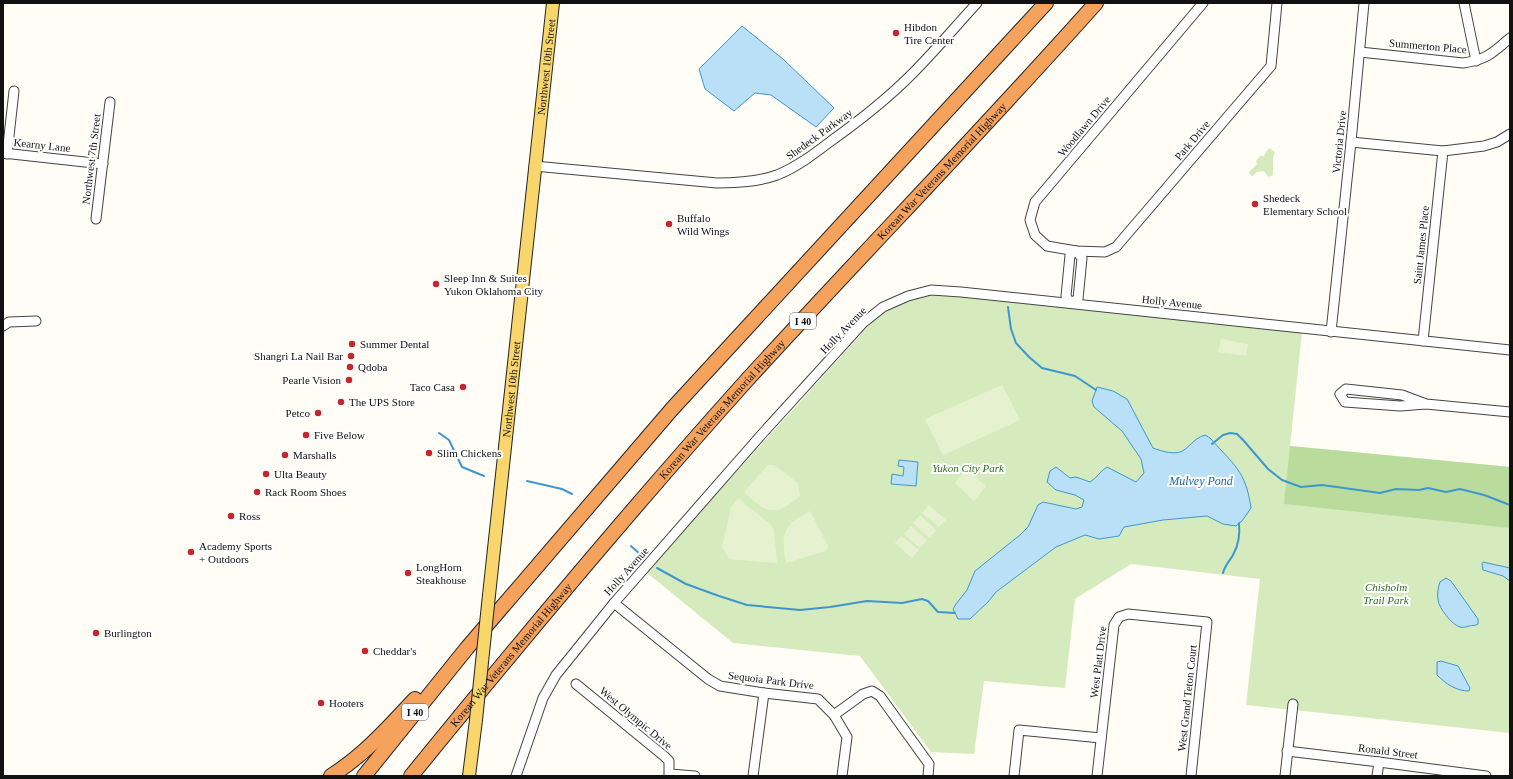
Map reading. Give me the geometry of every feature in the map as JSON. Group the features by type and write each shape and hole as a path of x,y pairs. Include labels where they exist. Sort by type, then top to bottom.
{"highway":[{"name":"I 40","path":"364,776 467,648 712,364 1045,3"},
{"name":"Korean War Veterans Memorial Highway","path":"411,776 558,597 661,477 748,379 1096,3"},
{"path":"331,776 360,756 375,742 441,671 467,648"}],"main road":[{"name":"Northwest 10th Street","path":"469,776 534,166 553,3"}],"street":[{"name":"Shedeck Parkway","path":"534,166 717,183 756,181 776,175 794,168 803,162 877,106 911,75 977,3"},
{"name":"Woodlawn Drive","path":"1076,251 1047,246 1034,235 1030,220 1035,202 1203,3"},
{"name":"Park Drive","path":"1076,251 1105,252 1116,247 1271,66 1277,3"},
{"name":"Victoria Drive","path":"1331,332 1364,3"},
{"path":"1464,3 1476,61"},
{"name":"Summerton Place","path":"1360,52 1463,63 1476,61 1490,55 1510,38"},
{"path":"5,153 14,91"},
{"name":"Northwest 7th Street","path":"96,219 110,102"},
{"path":"1351,142 1443,151 1484,146 1497,142 1510,134"},
{"name":"Saint James Place","path":"1423,341 1443,151"},
{"name":"Kearny Lane","path":"5,153 103,164"},
{"path":"1070,303 1078,299 1082,258 1076,251"},
{"name":"Holly Avenue","path":"516,776 543,698 556,675 614,603 863,323 883,307 908,296 931,290 1070,303 1510,350"},
{"path":"3,326 9,322 36,321"},
{"path":"1426,404 1402,395 1346,389 1340,394 1345,402 1400,406 1426,404 1510,412"},
{"name":"Sequoia Park Drive","path":"614,603 708,679 720,686 764,694 818,699 834,715 846,737 842,776"},
{"name":"West Platt Drive","path":"1097,776 1114,625 1119,617 1128,614 1208,622"},
{"name":"West Grand Teton Court","path":"1191,776 1208,622"},
{"name":"West Olympic Drive","path":"576,684 664,756 669,761 670,775"},
{"path":"834,715 863,694 872,691 880,696 929,764 928,776"},
{"path":"753,776 764,694"},
{"path":"1284,776 1293,704"},
{"path":"1014,776 1019,730 1101,738"},
{"name":"Ronald Street","path":"1287,752 1379,762 1459,774 1486,776"},
{"path":"1377,776 1379,762"},
{"path":"670,775 696,776"}],"green space":[{"path":"1269,148 1275,152 1273,158 1273,175 1268,177 1264,171 1257,172 1251,176 1249,172 1257,164 1256,161 1261,155 1263,157"},
{"name":"Yukon City Park","path":"937,295 958,295 1302,332 1290,446 1510,467 1510,733 1246,705 1260,579 1131,564 1075,599 1065,688 984,681 974,754 931,752 860,656 733,643 646,572 875,319 904,302"},
{"path":"1221,339 1248,344 1246,356 1218,352"},
{"path":"1002,385 1020,420 943,455 925,419"},
{"path":"1290,446 1510,467 1510,528 1284,504"},
{"path":"768,465 774,465 798,483 800,496 791,503 777,510 771,510 759,505 744,492"},
{"path":"966,469 986,486 974,501 955,483"},
{"path":"738,498 771,525 774,530 777,563 729,559 722,547 731,508"},
{"path":"929,505 946,520 939,527 922,513"},
{"path":"810,511 828,546 826,551 786,563 784,537 786,531 794,521"},
{"path":"920,515 936,530 930,538 913,523"},
{"path":"911,526 927,540 920,548 904,534"},
{"path":"901,536 919,550 912,558 895,543"}],"water":[{"path":"742,26 783,59 834,108 816,127 771,95 755,93 734,111 705,89 699,69"},
{"name":"Mulvey Pond","path":"1097,387 1113,391 1127,399 1153,448 1177,453 1184,450 1196,439 1202,436 1205,435 1210,438 1232,462 1242,476 1249,495 1251,508 1242,521 1236,526 1223,524 1207,516 1163,520 1124,527 1119,536 1099,539 1085,535 1056,547 996,592 970,619 958,619 953,609 967,590 975,571 1028,527 1038,505 1043,502 1076,509 1082,507 1084,500 1075,495 1056,490 1047,482 1050,471 1056,467 1070,478 1076,477 1090,482 1107,467 1136,482 1144,473 1141,459 1122,431 1094,407 1092,401"},
{"path":"899,460 918,462 916,486 891,484 892,474 903,476 904,467 898,466"},
{"path":"1483,562 1510,568 1510,581 1503,576 1483,570"},
{"path":"1446,578 1451,581 1478,619 1478,624 1464,627 1457,626 1443,612 1439,603 1438,593 1440,582"},
{"path":"1441,661 1458,666 1470,688 1469,691 1460,690 1452,686 1437,675 1437,662"}],"waterway":[{"path":"1008,307 1011,329 1016,343 1029,357 1042,368 1075,376 1096,390"},
{"path":"439,433 449,440 462,467 484,476"},
{"path":"1212,444 1223,435 1230,433 1237,434 1268,469 1282,480 1301,487 1322,485 1380,493 1396,489 1419,490 1428,488 1446,492 1460,489 1484,495 1510,505"},
{"path":"527,481 562,489 572,494"},
{"path":"1223,573 1237,546 1239,523"},
{"path":"631,546 641,555"},
{"path":"657,568 686,584 747,605 800,610 867,601 902,603 922,599 928,601 938,612 955,613"}],"place":[{"name":"Hibdon Tire Center","path":"896,33"},
{"name":"Shedeck Elementary School","path":"1255,204"},
{"name":"Buffalo Wild Wings","path":"669,224"},
{"name":"Sleep Inn & Suites Yukon Oklahoma City","path":"436,284"},
{"name":"Summer Dental","path":"352,344"},
{"name":"Shangri La Nail Bar","path":"351,356"},
{"name":"Qdoba","path":"350,367"},
{"name":"Pearle Vision","path":"349,380"},
{"name":"Taco Casa","path":"463,387"},
{"name":"The UPS Store","path":"341,402"},
{"name":"Petco","path":"318,413"},
{"name":"Five Below","path":"306,435"},
{"name":"Slim Chickens","path":"429,453"},
{"name":"Marshalls","path":"285,455"},
{"name":"Ulta Beauty","path":"266,474"},
{"name":"Rack Room Shoes","path":"257,492"},
{"name":"Ross","path":"231,516"},
{"name":"Academy Sports + Outdoors","path":"191,552"},
{"name":"LongHorn Steakhouse","path":"408,573"},
{"name":"Burlington","path":"96,633"},
{"name":"Cheddar's","path":"365,651"},
{"name":"Hooters","path":"321,703"}],"park label":[{"name":"Chisholm Trail Park","path":"1386,593"}]}
